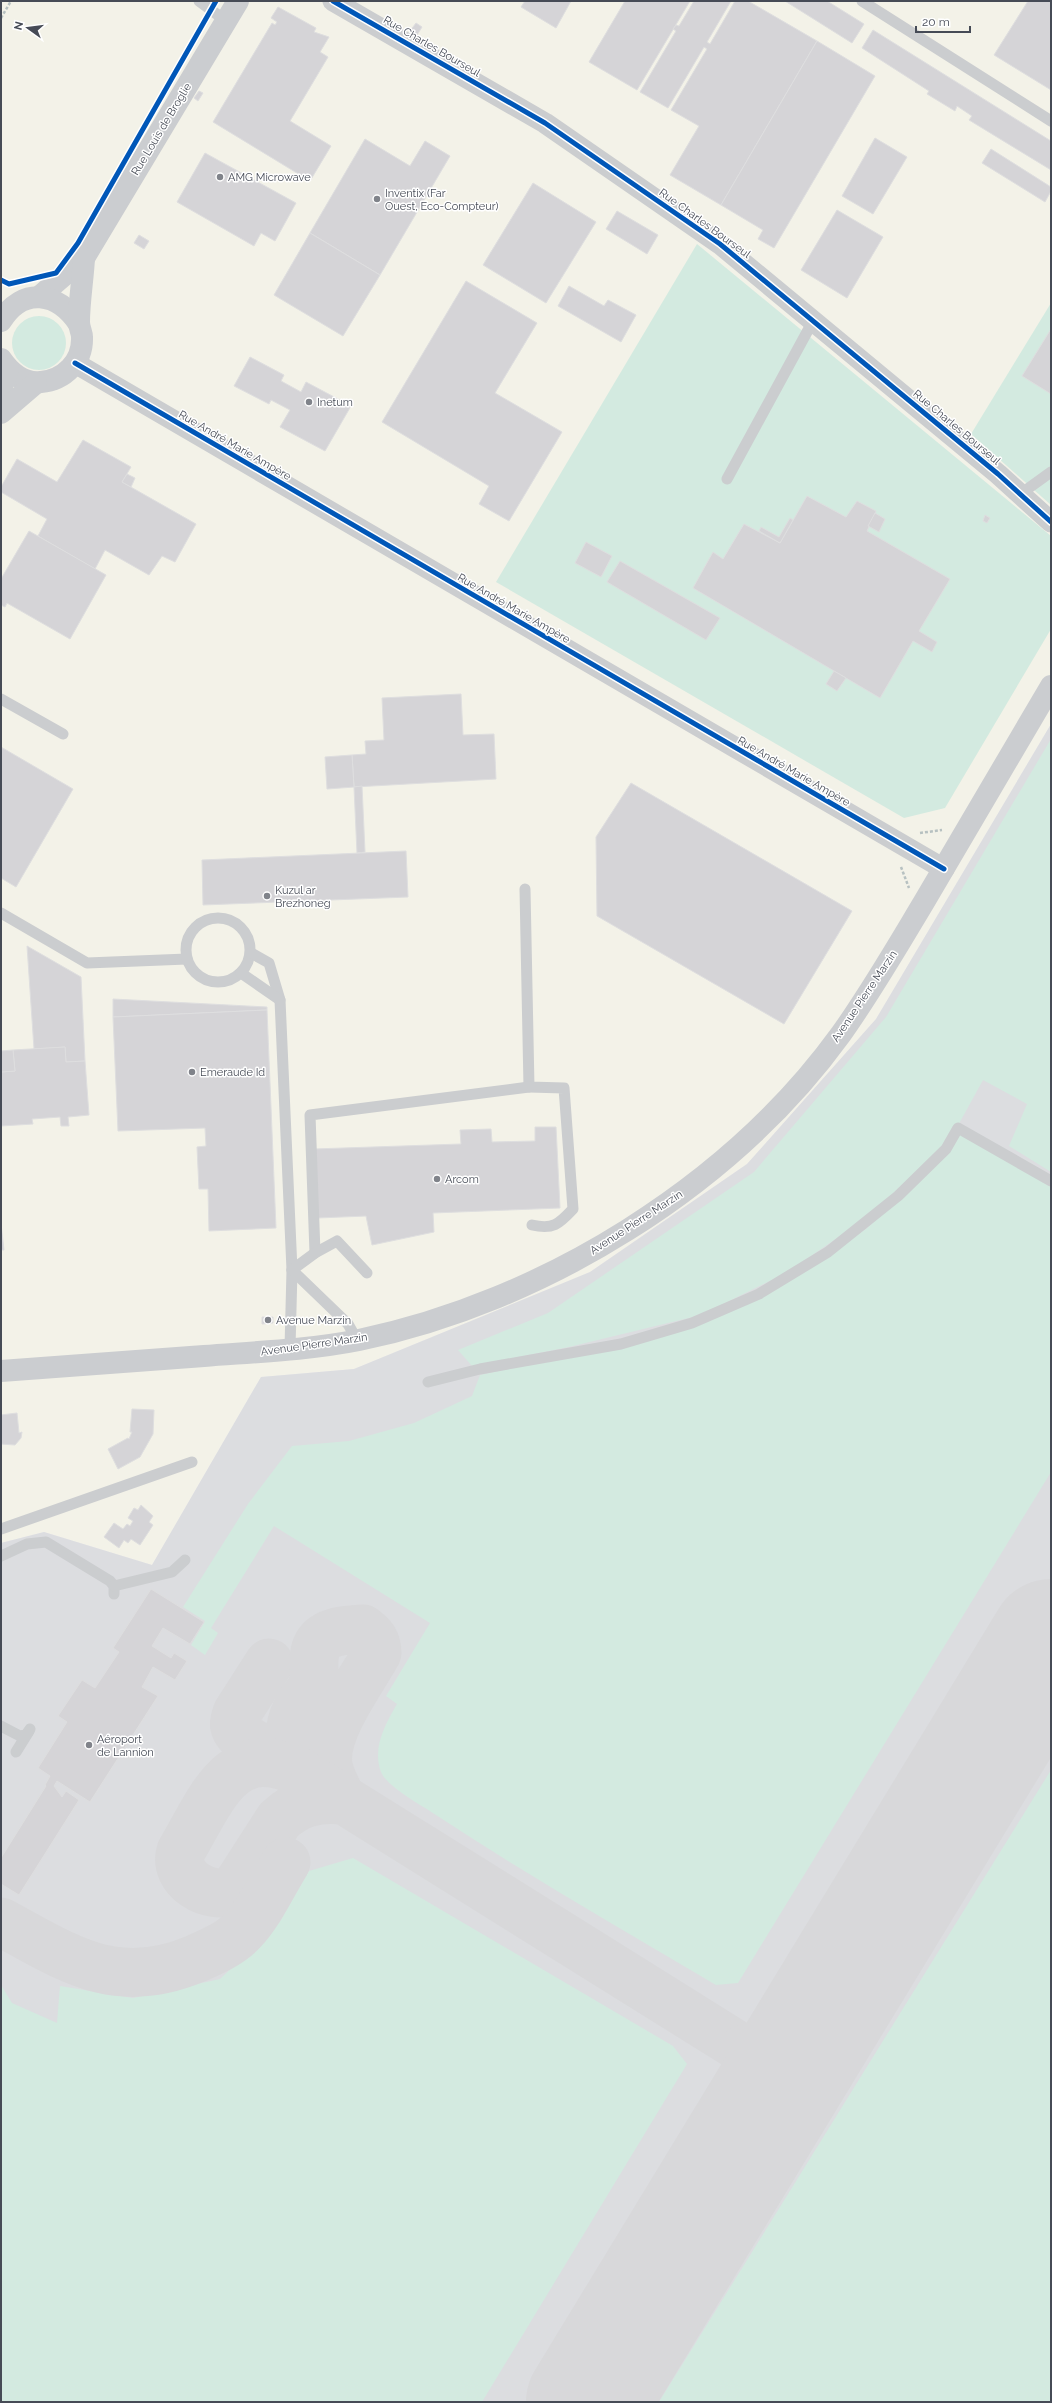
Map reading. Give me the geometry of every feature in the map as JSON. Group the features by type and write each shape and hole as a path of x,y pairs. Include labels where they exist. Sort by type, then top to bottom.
{"main road":[{"name":"Rue Louis de Broglie","path":"39,297 84,258 238,1"},
{"name":"Rue Louis de Broglie","path":"1,413 36,383 51,381 65,374 75,363 81,351 82,337 79,324 84,258"},
{"name":"Rue Louis de Broglie","path":"1,321 8,310 21,301 39,297 56,300 70,309 79,324"},
{"path":"4,364 21,379 36,383"},
{"path":"1,390 4,364"},
{"name":"Avenue Pierre Marzin","path":"1,1371 290,1348 357,1340 421,1324 473,1306 572,1263 655,1213 728,1156 762,1125 796,1088 839,1036 878,979 1051,686"}],"street":[{"name":"Rue Charles Bourseul","path":"333,1 545,123 720,244 998,474 1019,495 1051,522"},
{"name":"Rue André Marie Ampère","path":"75,363 944,869"}],"lane":[{"path":"199,1 226,21"},
{"path":"862,1 1051,121"},
{"path":"727,479 813,321"},
{"path":"1019,495 1051,472"},
{"path":"1,699 63,734"},
{"path":"525,889 529,1087"},
{"path":"1,913 87,963 187,959"},
{"path":"211,918 231,920 240,926 247,933 251,953 241,973 232,980 210,982 196,973 187,959 186,947 191,933 202,922 211,918"},
{"path":"251,953 269,963 280,1000 292,1270 290,1348"},
{"path":"241,973 280,1000"},
{"path":"315,1253 310,1115 529,1087 564,1088 573,1209 559,1223 544,1228 532,1225"},
{"path":"428,1382 480,1370 621,1344 692,1323 759,1294 828,1252 898,1196 946,1149 958,1128 1051,1181"},
{"path":"292,1270 315,1253 337,1241 367,1273"},
{"path":"292,1270 348,1324 357,1340"},
{"path":"1,1529 192,1462"},
{"path":"1,1556 27,1544 41,1546 50,1544 80,1567 110,1581 114,1590 172,1572 185,1560"},
{"path":"1,1726 20,1736 26,1735 30,1729 16,1752"}],"path":[{"path":"1,18 10,1"}],"shaded area":[{"path":"1,1 1051,1 1051,724 876,1019 747,1164 590,1272 354,1369 261,1377 152,1565 44,1532 1,1543"},
{"name":"Aéroport de Lannion","path":"1051,724 1051,2402 1,2402 1,1543 44,1532 152,1565 261,1377 354,1369 590,1272 747,1164 876,1019"}],"green space":[{"path":"697,244 1051,536 1051,629 945,808 904,818 496,582"},
{"path":"1051,303 1051,505 971,434"},
{"path":"34,316 44,316 54,320 62,328 66,338 66,348 62,358 54,366 44,370 34,370 24,366 16,358 12,348 12,338 16,328 24,320"},
{"path":"1051,739 1051,1172 1009,1146 1027,1104 983,1080 955,1131 937,1153 865,1219 786,1273 701,1315 569,1347 472,1366 458,1350 548,1313 754,1172 886,1017"},
{"path":"961,1134 1051,1187 1051,1472 738,1983 716,1985 505,1859 390,1784 381,1772 378,1754 384,1728 397,1704 386,1696 430,1623 274,1526 211,1628 218,1633 205,1655 191,1645 205,1621 183,1607 248,1504 292,1446 349,1441 414,1423 472,1396 480,1375 582,1353 771,1292 866,1229 927,1173"},
{"path":"1051,1770 1051,2402 659,2402"},
{"path":"353,1858 673,2046 687,2064 482,2402 1,2402 1,1985 12,2003 57,2023 60,1986 133,1998 220,1979 279,1923 309,1871"}],"building":[{"path":"525,1 571,1 556,28 521,7"},
{"path":"625,1 690,1 637,90 589,62"},
{"path":"694,1 731,1 707,42 710,44 735,1 748,1 817,41 721,205 670,175 699,126 671,110 707,49 704,47 668,108 640,92 676,31 673,29 676,25 679,26"},
{"path":"785,1 827,1 864,24 852,43"},
{"path":"1028,1 1051,1 1051,90 994,55"},
{"path":"278,7 316,28 314,32 329,37 320,52 328,57 290,121 331,146 310,181 213,122 272,23 275,25 277,22 271,18"},
{"path":"416,23 422,27 417,35 410,31"},
{"path":"873,30 1051,141 1051,170 969,120 972,116 957,106 955,111 927,94 929,91 862,48"},
{"path":"817,41 875,76 774,248 758,239 763,230 721,205"},
{"path":"199,91 203,93 198,101 194,98"},
{"path":"875,138 907,157 873,214 842,196"},
{"name":"Inventix (Far Ouest, Eco-Compteur)","path":"365,139 410,166 425,141 450,156 380,275 310,233"},
{"path":"991,149 1051,187 1051,191 1045,202 982,163"},
{"name":"AMG Microwave","path":"205,153 296,203 275,241 261,233 254,246 177,202"},
{"path":"533,183 596,222 546,303 483,265"},
{"path":"837,210 883,237 847,298 801,270"},
{"path":"617,211 658,235 647,254 606,229"},
{"path":"310,233 380,275 343,336 274,295"},
{"path":"139,235 149,241 144,249 134,243"},
{"path":"466,281 537,323 495,393 562,432 509,521 479,504 489,486 382,422"},
{"path":"569,286 604,306 608,300 636,315 621,342 558,306"},
{"path":"1051,329 1051,394 1022,376"},
{"name":"Inetum","path":"250,357 284,375 281,381 301,392 306,382 351,406 325,451 280,427 290,410 271,400 269,404 234,386"},
{"path":"83,440 131,467 122,482 196,524 175,562 162,556 149,575 105,550 95,569 38,536 47,519 1,492 1,487 17,459 57,482"},
{"path":"127,474 135,478 131,487 122,482"},
{"path":"807,496 846,517 857,501 876,511 867,531 950,579 919,631 937,642 932,652 913,641 880,698 693,588 713,552 723,559 744,524 780,543"},
{"path":"875,513 885,519 879,532 868,526"},
{"path":"985,515 990,518 987,523 983,521"},
{"path":"790,518 793,520 780,543 759,531 761,527 779,537"},
{"path":"29,531 106,575 70,639 7,603 5,607 1,605 1,579"},
{"path":"586,542 612,556 601,577 575,563"},
{"path":"620,561 720,618 706,640 607,582"},
{"path":"834,671 846,678 837,691 826,684"},
{"path":"461,694 463,735 494,734 496,779 354,787 352,755 366,754 365,741 384,740 382,698"},
{"path":"1,747 73,789 16,887 1,878"},
{"path":"352,755 354,787 327,789 325,757"},
{"path":"631,783 852,911 784,1024 597,916 596,837"},
{"path":"362,786 365,852 357,853 354,787"},
{"path":"406,851 408,897 203,905 202,860"},
{"path":"27,946 81,977 85,1061 66,1062 65,1047 34,1049"},
{"path":"113,999 267,1007 267,1010 113,1017"},
{"name":"Emeraude Id","path":"267,1010 276,1228 209,1231 208,1189 199,1189 197,1147 206,1146 205,1128 118,1131 113,1017"},
{"path":"65,1047 66,1062 85,1061 89,1115 68,1117 69,1126 61,1126 60,1117 32,1119 33,1124 1,1126 1,1072 15,1071 13,1050"},
{"path":"13,1050 15,1071 1,1072 1,1051"},
{"name":"Arcom","path":"535,1127 556,1127 560,1208 433,1213 434,1232 372,1245 366,1216 317,1218 314,1149 461,1144 460,1130 491,1129 492,1142 535,1141"},
{"path":"1,1224 4,1250 1,1250"},
{"name":"Avenue Marzin","path":"262,1317 273,1317 273,1323 262,1324"},
{"path":"132,1409 154,1410 153,1434 140,1457 118,1469 108,1449 128,1438 129,1439 132,1432 130,1432"},
{"path":"17,1413 19,1433 22,1432 21,1438 15,1445 1,1444 1,1415"},
{"path":"141,1505 153,1516 149,1522 153,1525 140,1545 131,1539 128,1543 124,1540 119,1548 104,1537 114,1523 123,1529 127,1524 130,1526 133,1521 128,1518 134,1508 138,1510"},
{"name":"Aéroport de Lannion","path":"151,1589 204,1622 190,1644 163,1628 152,1646 171,1658 174,1653 187,1661 175,1680 153,1667 142,1687 158,1696 90,1802 57,1781 54,1786 62,1797 66,1791 79,1800 19,1895 1,1884 1,1858 46,1786 45,1785 50,1776 38,1768 67,1722 58,1716 82,1680 95,1688 119,1652 113,1648"}],"taxiway":[{"path":"301,1773 294,1757 290,1741 291,1725 297,1709 312,1686 314,1676 314,1655 318,1644 322,1639 332,1633 345,1630 363,1629 373,1639 376,1645 377,1653 353,1692 337,1722 331,1737 328,1752 329,1769 342,1800"},
{"path":"269,1663 237,1713 234,1726 236,1731 241,1736 294,1769"},
{"path":"342,1800 309,1802 286,1814 279,1820 234,1890 224,1893 204,1890 187,1879 182,1870 180,1861 181,1851 214,1795 226,1780 240,1769 257,1763 277,1764 301,1773 743,2049 762,2076 764,2084 763,2101 757,2124"},
{"path":"1,1922 71,1959 94,1967 117,1972 141,1972 167,1968 207,1954 226,1944 237,1936 248,1924 266,1898 286,1862"},
{"path":"743,2049 764,2052 782,2050 797,2042 814,2029"}],"runway":[{"path":"587,2402 1051,1640"}],"cycle path":[{"path":"1,280 9,284 56,273 78,243 216,1"},
{"path":"333,1 545,123 720,244 998,474 1051,522"},
{"path":"75,363 944,869"}],"place":[{"name":"AMG Microwave","path":"220,177"},
{"name":"Inventix (Far Ouest, Eco-Compteur)","path":"377,199"},
{"name":"Inetum","path":"309,402"},
{"name":"Kuzul ar Brezhoneg","path":"267,896"},
{"name":"Emeraude Id","path":"192,1072"},
{"name":"Arcom","path":"437,1179"},
{"name":"Avenue Marzin","path":"268,1320"},
{"name":"Aéroport de Lannion","path":"89,1745"}]}
